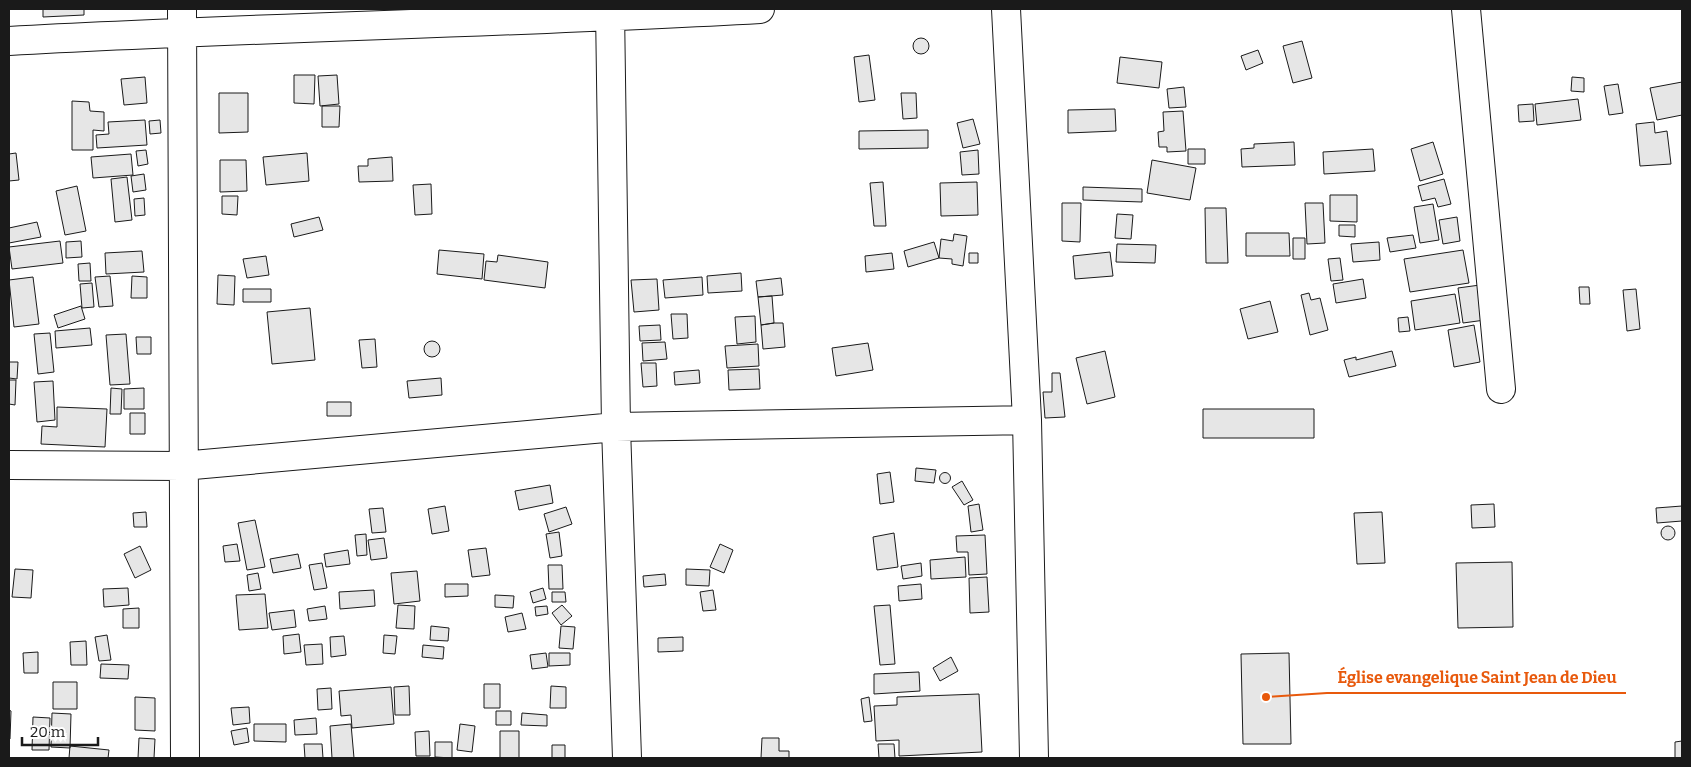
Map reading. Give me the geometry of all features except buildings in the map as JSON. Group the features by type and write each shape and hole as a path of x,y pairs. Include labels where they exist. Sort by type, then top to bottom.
{"street":[{"path":"9,41 182,20 760,9"},
{"path":"1006,9 1027,420 1034,758"},
{"path":"1466,9 1501,389"},
{"path":"610,13 616,426 627,758"},
{"path":"182,20 182,466 185,758"},
{"path":"9,465 182,466 616,426 1027,420"}],"place":[{"name":"Église evangelique Saint Jean de Dieu","path":"1266,697"}]}
